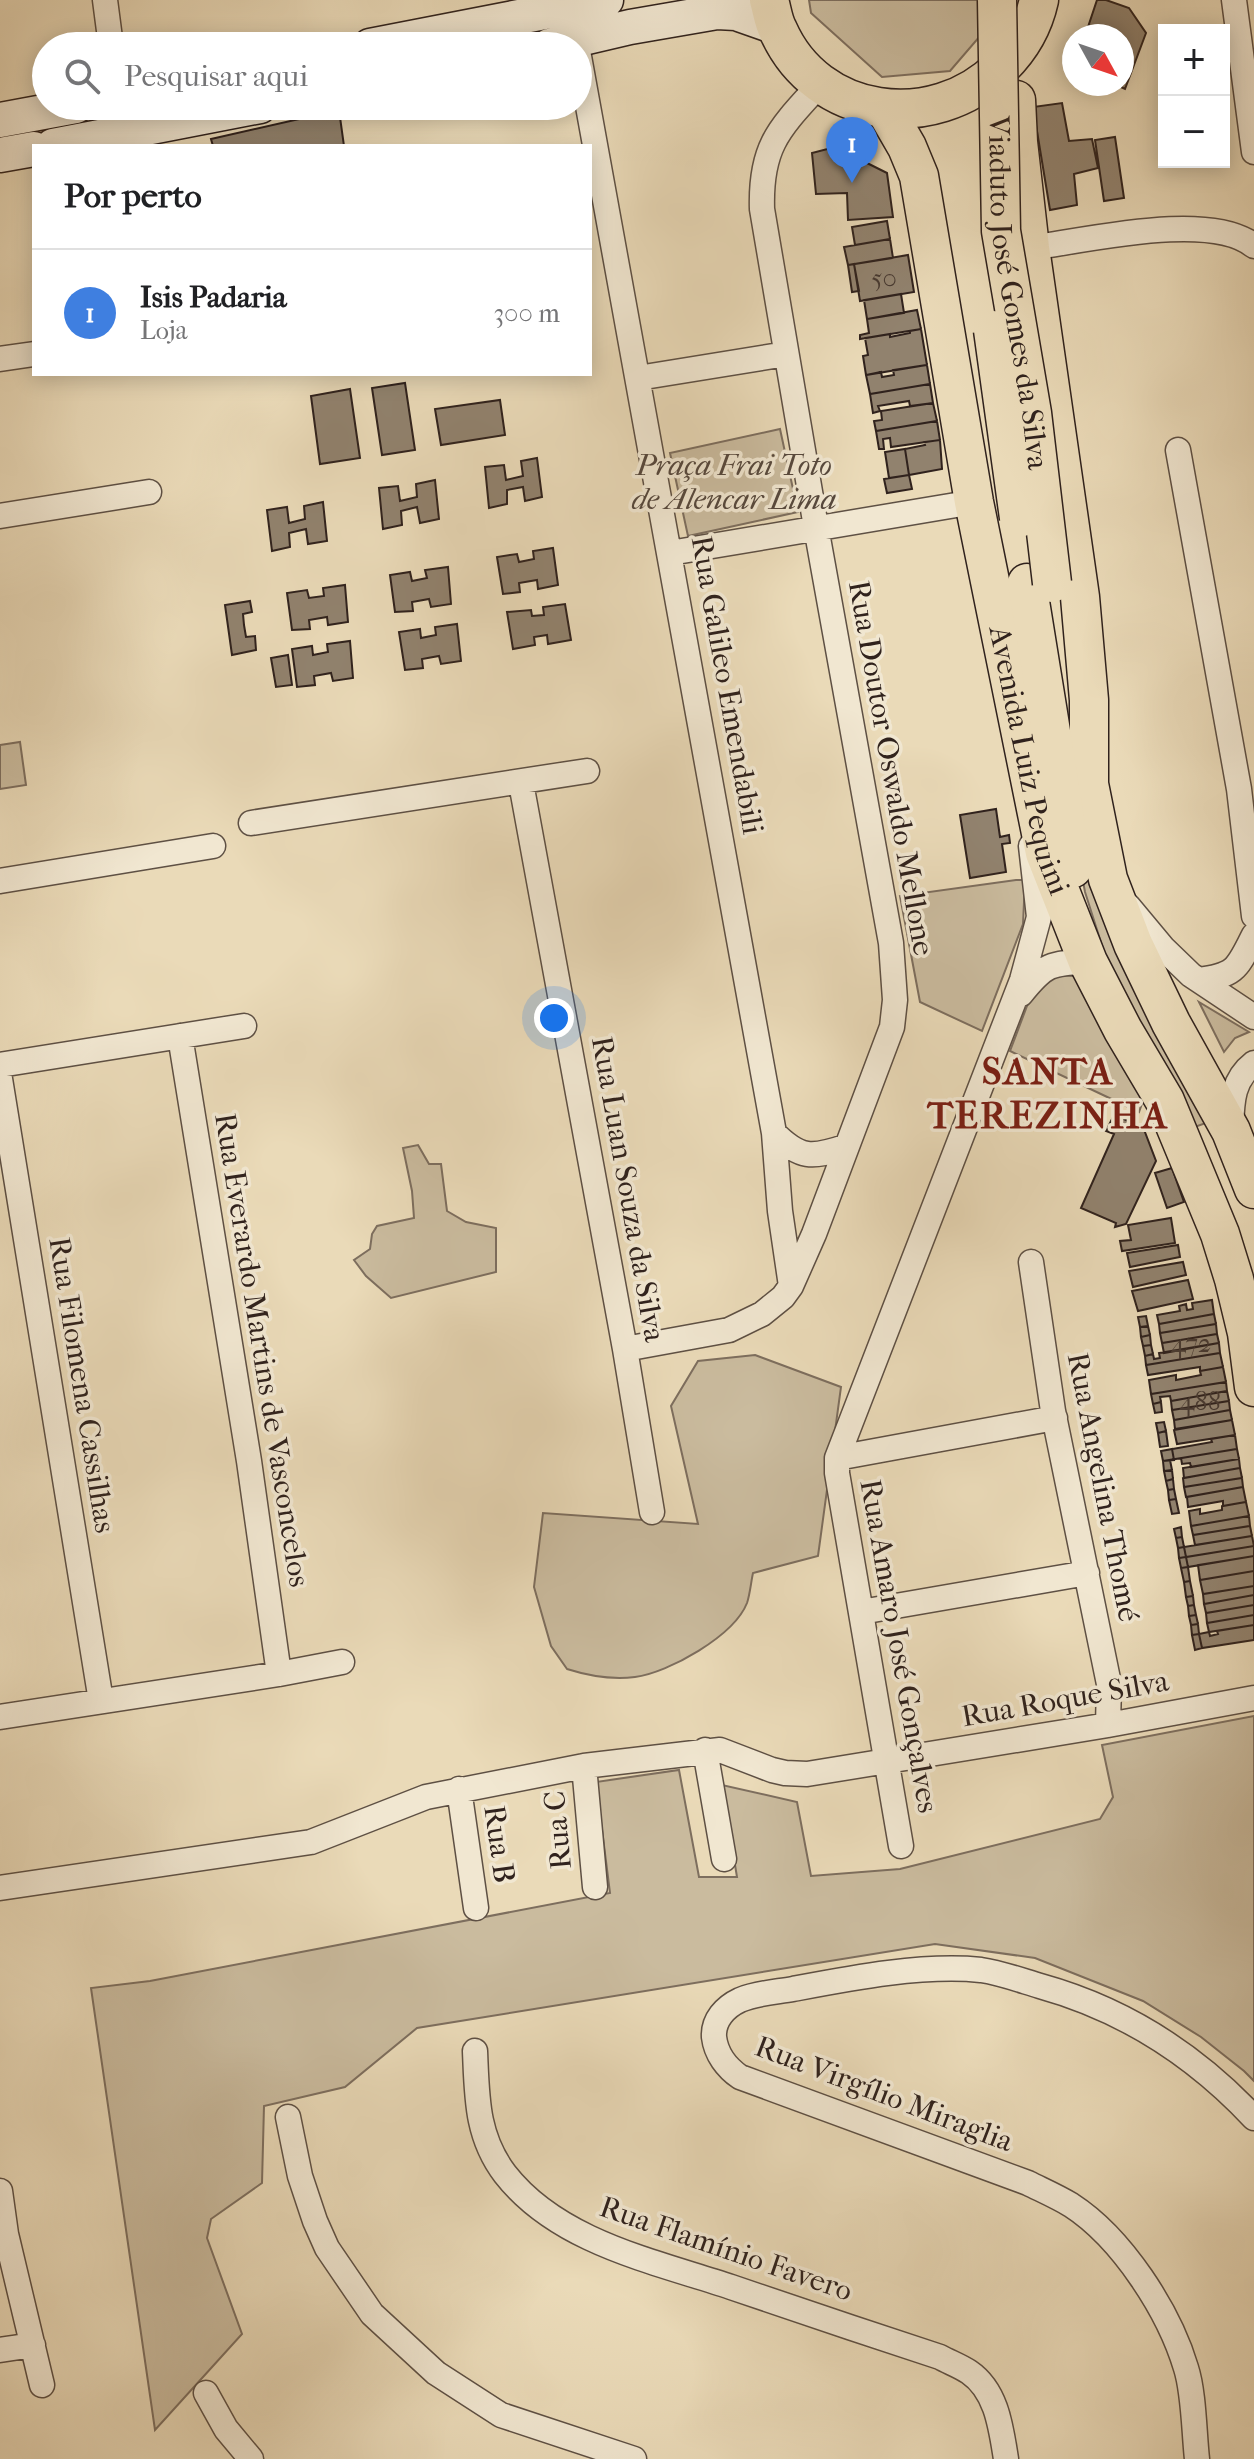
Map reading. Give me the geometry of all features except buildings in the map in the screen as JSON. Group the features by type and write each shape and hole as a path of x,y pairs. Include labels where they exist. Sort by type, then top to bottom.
{"main road":[{"name":"Viaduto José Gomes da Silva","path":"975,0 976,205 1040,583"},
{"name":"Viaduto José Gomes da Silva","path":"997,0 1001,231 1032,413 1040,583"},
{"path":"773,14 795,58 821,83 845,97 885,109 925,107 963,96 985,83 1014,55 1043,8"},
{"name":"Avenida Luiz Pequini","path":"1014,55 1018,142 1030,248 1080,597 1089,700 1089,784 1108,879 1145,971 1231,1131 1254,1189"},
{"name":"Avenida Luiz Pequini","path":"885,109 907,147 919,176 974,502 1045,853 1088,962 1165,1101 1220,1234 1247,1333 1254,1387"},
{"path":"1040,583 1089,784"},
{"path":"1040,583 1088,962"}],"street":[{"path":"105,0 109,32"},
{"path":"1234,0 1254,152"},
{"path":"578,32 596,1"},
{"path":"440,32 596,1"},
{"path":"592,39 630,27 717,12 773,14"},
{"name":"Rua Doutor Oswaldo Mellone","path":"625,1349 729,1330 762,1314 783,1297 814,1234 894,1015 895,979 891,943 762,209 762,184 770,148 779,131 821,83"},
{"path":"0,120 32,114"},
{"path":"58,144 119,120"},
{"name":"Rua Galileo Emendabili","path":"585,120 590,144"},
{"path":"0,155 32,149"},
{"name":"Rua Galileo Emendabili","path":"592,153 638,378 774,1133 780,1211 791,1286"},
{"path":"1030,248 1154,230 1191,228 1229,234 1254,246"},
{"path":"0,359 32,354"},
{"path":"638,378 786,354"},
{"path":"1178,450 1246,787 1254,916"},
{"path":"0,516 149,492"},
{"path":"670,553 974,502"},
{"name":"Rua Amaro José Gonçalves","path":"901,1846 837,1473 837,1458 1022,980 1039,917 1019,724"},
{"path":"251,823 587,771"},
{"name":"Rua Luan Souza da Silva","path":"521,783 652,1512"},
{"path":"0,881 213,846"},
{"path":"1108,879 1163,948 1199,980 1254,1017"},
{"path":"1199,980 1224,977 1235,968 1254,935"},
{"name":"Rua Amaro José Gonçalves","path":"1010,1008 1043,969 1061,963 1088,962"},
{"path":"0,1065 244,1026"},
{"name":"Rua Everardo Martins de Vasconcelos","path":"180,1036 249,1461 279,1674"},
{"path":"1231,1131 1232,1096 1237,1083 1254,1063"},
{"name":"Rua Filomena Cassilhas","path":"0,1079 101,1701"},
{"path":"774,1133 788,1147 808,1155 845,1147"},
{"name":"Rua Angelina Thomé","path":"1031,1262 1055,1418 1109,1684 1108,1725"},
{"path":"837,1458 1055,1418"},
{"path":"861,1612 1087,1573"},
{"path":"0,1717 342,1662"},
{"name":"Rua Roque Silva","path":"705,1750 720,1750 772,1770 792,1774 886,1762 1254,1698"},
{"path":"0,1888 311,1842 357,1826 396,1807 459,1789 584,1766 705,1750 724,1859"},
{"name":"Rua C","path":"584,1766 595,1887"},
{"name":"Rua B","path":"459,1789 476,1908"},
{"name":"Rua Virgílio Miraglia","path":"1197,2459 1187,2370 1169,2324 1143,2279 1111,2239 1073,2206 1028,2183 740,2077 719,2054 714,2036 720,2014 727,2008 738,2001 764,1994 934,1969 982,1971 1067,1993 1149,2031 1228,2090 1254,2118"},
{"name":"Rua Flamínio Favero","path":"475,2051 481,2128 493,2156 506,2175 546,2211 600,2243 940,2357 961,2367 979,2381 993,2403 1006,2459"},
{"path":"288,2117 300,2176 315,2221 327,2248 372,2314 436,2373 475,2401 501,2415 634,2459"},
{"path":"0,2191 6,2234 42,2385"},
{"path":"0,2350 33,2345"},
{"path":"206,2393 226,2429 251,2459"}],"green space":[{"path":"809,0 1011,0 950,71 882,77 811,13"},
{"name":"Praça Frai Toto de Alencar Lima","path":"780,429 798,512 688,536 670,453"},
{"path":"20,742 26,785 0,789 0,745"},
{"path":"1074,833 1090,886 1113,938 1206,1123 1189,1129 1105,955 1085,892"},
{"path":"1025,880 1023,924 982,1031 920,1002 900,896"},
{"path":"1077,976 1145,1095 1139,1112 1010,1051 1027,1006 1047,978"},
{"path":"1199,1002 1249,1032 1235,1038 1224,1052"},
{"path":"418,1145 429,1164 441,1164 447,1211 466,1222 496,1228 496,1272 391,1298 366,1276 354,1260 370,1249 372,1234 377,1226 414,1218 403,1148"},
{"path":"755,1355 841,1387 818,1556 753,1573 747,1603 740,1615 715,1640 682,1661 635,1677 617,1678 567,1669 551,1646 534,1587 543,1513 698,1524 671,1406 698,1361"},
{"path":"1254,1716 1254,2081 1201,2037 1143,2001 1035,1958 935,1944 417,2028 345,2087 264,2106 262,2183 211,2219 207,2238 242,2334 155,2430 91,1988 150,1981 610,1893 596,1782 679,1770 699,1877 737,1877 722,1785 797,1802 811,1876 900,1869 1100,1819 1113,1797 1102,1745"}],"place":[{"name":"Isis Padaria","path":"852,183"}],"district":[{"name":"SANTA TEREZINHA","path":"1048,1093"}]}
